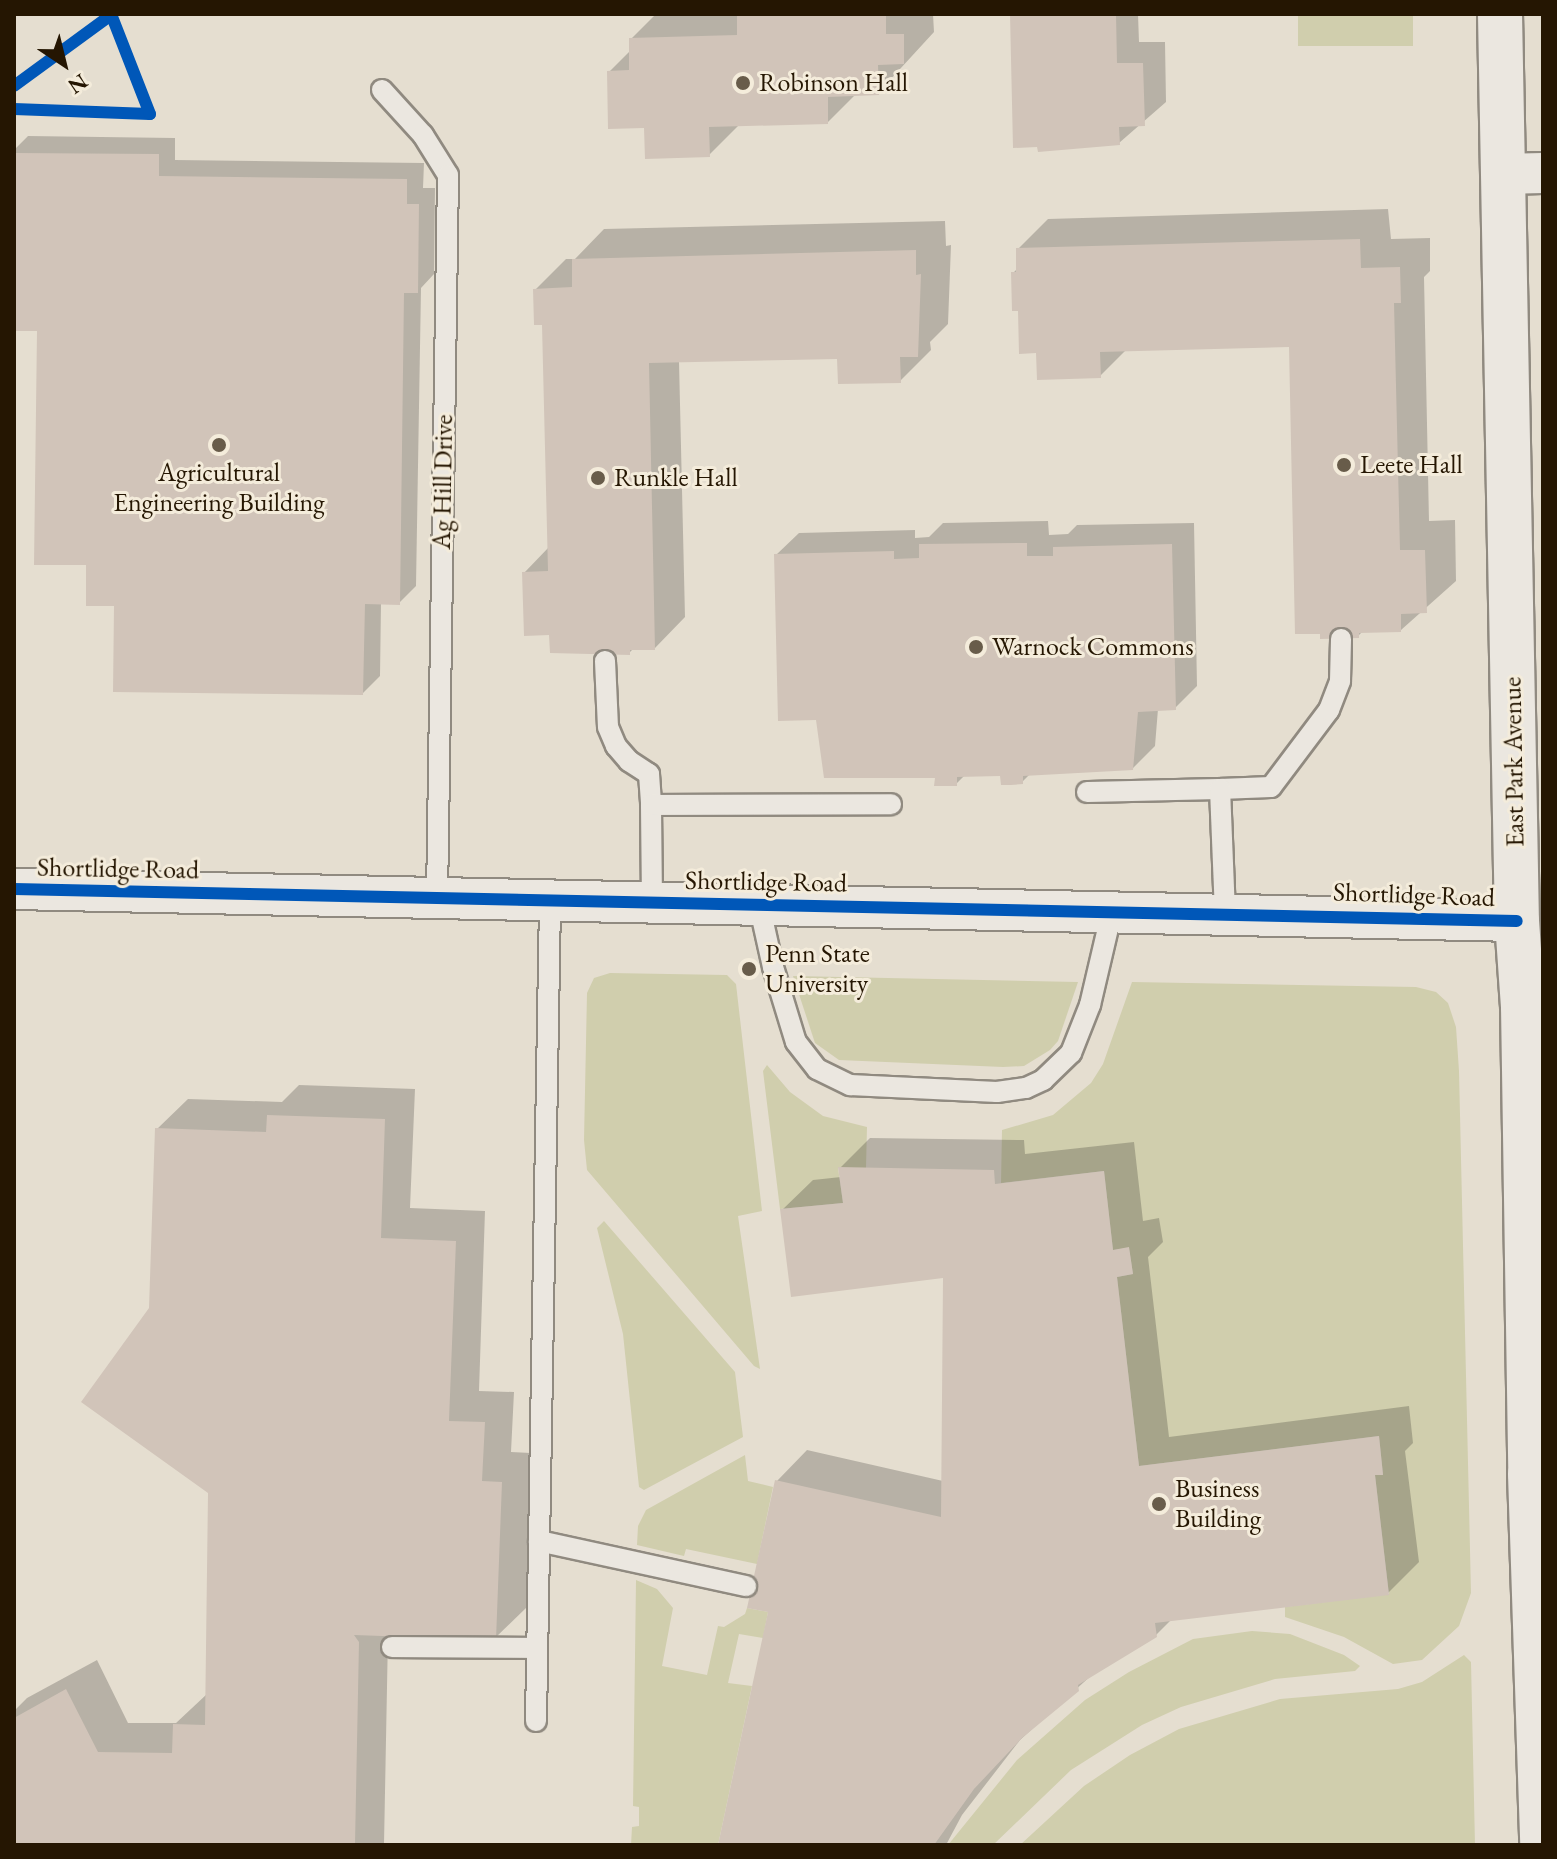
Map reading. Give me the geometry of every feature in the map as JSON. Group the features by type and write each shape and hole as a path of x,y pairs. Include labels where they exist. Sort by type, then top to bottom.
{"main road":[{"name":"East Park Avenue","path":"1500,14 1522,174 1517,921 1523,1006 1530,1474 1542,1845"}],"street":[{"name":"Shortlidge Road","path":"14,889 1225,912 1517,921"}],"lane":[{"name":"Ag Hill Drive","path":"382,90 423,135 448,175 437,898"},
{"path":"1087,792 1271,787 1329,710 1340,681 1341,639"},
{"path":"605,661 608,727 616,746 629,761 649,774 652,902"},
{"path":"1220,789 1225,912"},
{"path":"651,805 891,804"},
{"path":"536,1721 550,900"},
{"path":"759,904 773,967 796,1042 817,1069 850,1085 997,1092 1026,1088 1043,1080 1071,1053 1082,1033 1112,911"},
{"path":"539,1541 746,1586"},
{"path":"392,1647 537,1648"}],"shaded area":[{"path":"1298,14 1413,14 1413,46 1298,46"},
{"path":"610,973 727,975 736,984 762,1211 738,1216 760,1369 754,1366 587,1170 584,1140 587,993 594,978"},
{"path":"793,976 1078,982 1058,1041 1050,1050 1024,1066 1003,1067 839,1060 815,1043"},
{"path":"1132,982 1416,987 1436,992 1448,1003 1456,1027 1459,1071 1471,1593 1459,1626 1422,1660 1393,1664 1344,1637 1285,1617 1285,1607 1389,1594 1375,1475 1383,1474 1379,1436 1139,1466 1117,1277 1133,1274 1129,1248 1113,1250 1104,1171 1001,1183 1002,1130 1053,1115 1091,1083 1103,1064"},
{"path":"767,1065 790,1092 823,1116 867,1127 866,1168 838,1168 843,1203 780,1209 763,1071"},
{"path":"604,1221 735,1372 743,1437 644,1490 639,1487 623,1334 597,1228"},
{"path":"745,1455 748,1481 773,1487 757,1564 686,1549 684,1556 637,1545 638,1526 646,1510"},
{"path":"636,1580 657,1589 673,1608 662,1666 707,1675 718,1626 724,1627 745,1614 747,1608 768,1612 763,1638 739,1634 728,1683 752,1686 718,1845 631,1845 632,1827 639,1826 639,1807 633,1806"},
{"path":"1252,1631 1290,1634 1344,1655 1360,1666 1355,1671 1275,1679 1181,1707 1142,1725 1071,1770 993,1845 948,1845 1017,1760 1085,1700 1129,1672 1193,1639"},
{"path":"1464,1655 1471,1662 1475,1845 1020,1845 1084,1786 1130,1755 1179,1729 1280,1699 1398,1689 1422,1682"}],"building":[{"name":"Robinson Hall","path":"737,14 886,14 886,34 904,34 904,64 878,65 879,95 828,97 828,124 709,127 710,157 645,159 644,128 608,129 607,71 629,70 629,38 737,35"},
{"path":"1010,14 1116,14 1117,63 1143,63 1145,126 1119,127 1120,145 1038,152 1037,147 1013,148"},
{"name":"Agricultural Engineering Building","path":"14,153 159,154 159,176 407,179 407,204 419,204 418,293 404,293 400,605 365,604 363,695 113,692 114,606 86,606 86,565 34,565 37,331 14,331"},
{"name":"Leete Hall","path":"1360,239 1361,268 1400,267 1401,303 1394,303 1400,550 1425,550 1427,613 1401,614 1401,632 1359,633 1359,638 1320,639 1320,634 1295,634 1289,347 1100,352 1101,378 1037,380 1036,353 1019,354 1018,311 1012,311 1011,272 1016,272 1016,248"},
{"name":"Runkle Hall","path":"916,250 916,275 921,274 918,357 900,357 901,383 838,384 837,359 649,363 655,650 630,650 630,655 550,653 549,635 524,636 522,572 548,571 542,325 534,325 533,289 572,287 572,259"},
{"name":"Warnock Commons","path":"1027,543 1027,556 1053,556 1053,547 1172,544 1176,710 1138,712 1133,770 1023,776 1023,784 1011,785 1001,785 1000,776 957,777 957,786 934,786 935,778 824,778 816,720 778,721 774,554 894,551 894,559 919,558 919,544"},
{"path":"267,1115 385,1119 381,1238 456,1241 449,1421 485,1422 482,1481 502,1482 496,1640 354,1635 359,1642 355,1845 14,1845 14,1718 66,1689 98,1752 172,1753 173,1724 205,1725 208,1493 81,1402 149,1308 155,1128 266,1132"},
{"name":"Business Building","path":"838,1167 994,1170 995,1184 1104,1171 1113,1250 1129,1247 1133,1274 1117,1277 1139,1466 1379,1436 1383,1475 1375,1475 1389,1595 1155,1623 1157,1637 1078,1685 1079,1691 1022,1738 974,1789 934,1845 718,1845 768,1612 747,1608 775,1480 941,1517 943,1278 791,1297 780,1209 843,1203"}],"cycle path":[{"path":"14,109 150,114 111,14"},
{"path":"14,86 111,15"},
{"path":"14,889 1517,921"}],"place":[{"name":"Robinson Hall","path":"743,83"},
{"name":"Agricultural Engineering Building","path":"219,445"},
{"name":"Leete Hall","path":"1344,465"},
{"name":"Runkle Hall","path":"598,478"},
{"name":"Warnock Commons","path":"976,647"},
{"name":"Penn State University","path":"749,969"},
{"name":"Business Building","path":"1159,1504"}]}
